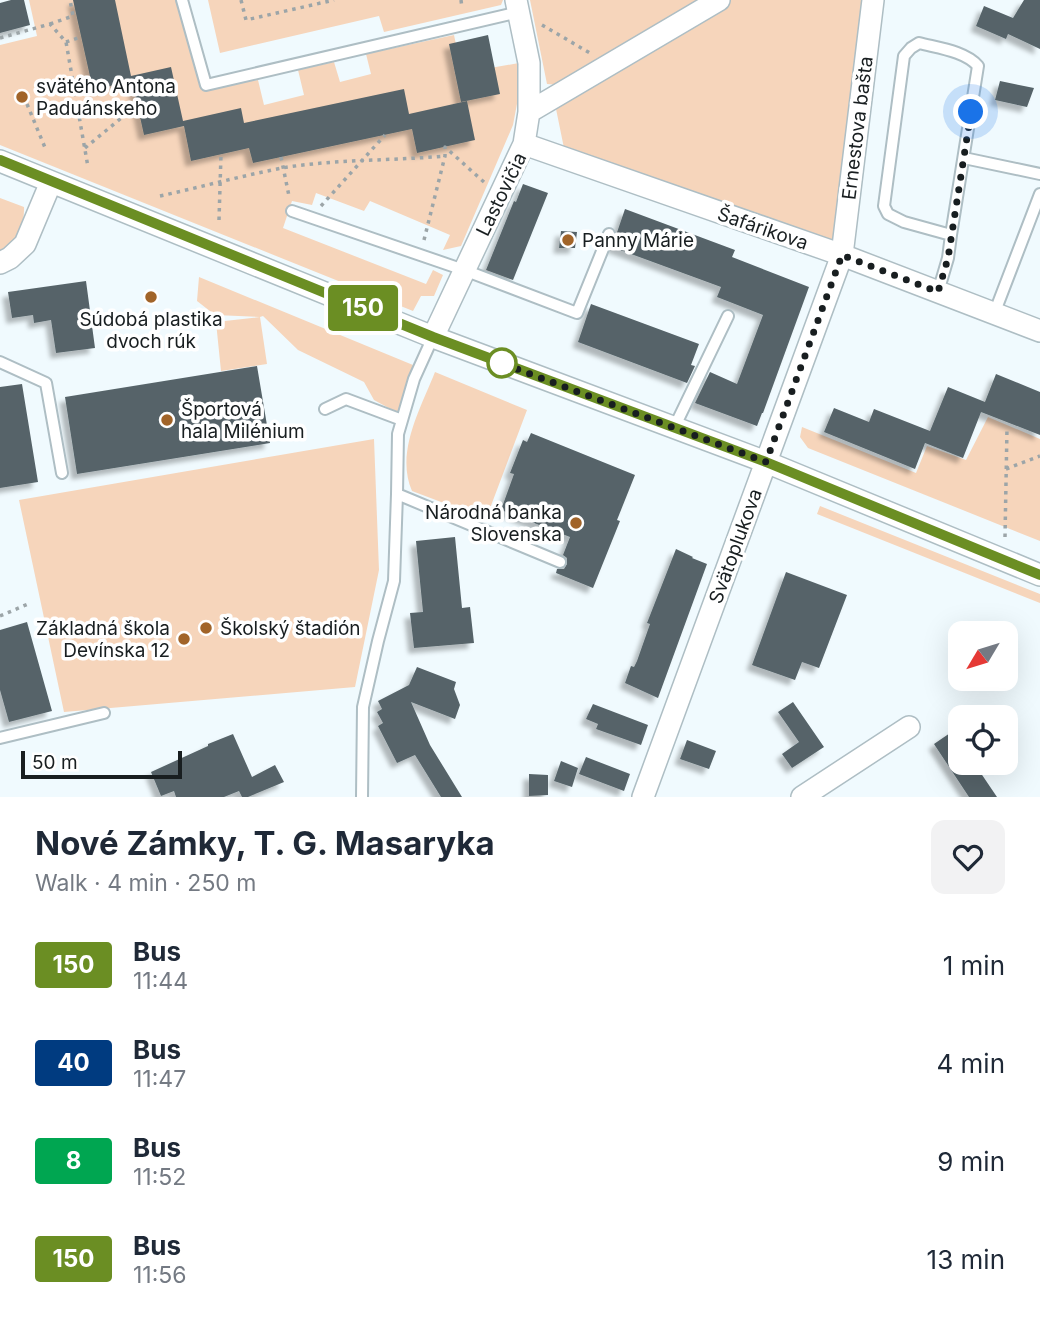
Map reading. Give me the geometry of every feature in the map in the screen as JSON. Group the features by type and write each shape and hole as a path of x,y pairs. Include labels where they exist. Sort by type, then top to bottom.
{"street":[{"path":"529,112 719,0"},
{"name":"Ernestova bašta","path":"842,255 873,0"},
{"name":"Lastovičia","path":"433,337 524,144 529,112 529,63 518,6"},
{"name":"Šafárikova","path":"524,144 842,255 1040,331"},
{"path":"0,160 433,337 766,462 1040,575"},
{"path":"0,263 25,244 51,183"},
{"name":"Svätoplukova","path":"643,797 842,255"},
{"path":"802,797 909,727"}],"lane":[{"path":"182,0 206,85 518,6"},
{"path":"938,292 948,258 978,66 960,55 919,43 904,56 884,206 888,214 904,222 951,235"},
{"path":"964,158 1040,174"},
{"path":"994,314 1040,194"},
{"path":"292,211 464,270 577,313 609,234"},
{"path":"674,428 728,316"},
{"path":"362,797 363,707 394,581 398,433 414,379 433,337"},
{"path":"0,362 46,383 62,473"},
{"path":"325,410 346,399 402,420"},
{"path":"397,494 560,562"},
{"path":"0,738 104,713"}],"path":[{"path":"0,38 73,16 70,0"},
{"path":"241,0 246,20 334,0"},
{"path":"518,6 610,65"},
{"path":"50,23 66,41 88,167"},
{"path":"66,41 81,37"},
{"path":"27,104 46,150"},
{"path":"85,148 137,105"},
{"path":"310,217 385,135"},
{"path":"420,255 445,147 499,196"},
{"path":"219,220 221,154"},
{"path":"160,196 283,168 365,159 445,156"},
{"path":"281,157 292,211"},
{"path":"1005,537 1007,428"},
{"path":"1006,469 1040,456"},
{"path":"0,616 29,604"}],"shaded area":[{"path":"29,0 178,0 202,90 258,80 264,105 304,95 298,70 334,62 340,82 371,74 366,54 454,35 462,73 519,63 523,72 513,125 461,246 443,250 450,235 370,201 364,211 316,193 312,205 292,201 283,228 426,284 433,270 443,275 434,296 421,296 413,311 0,145 0,45 37,36"},
{"path":"208,0 503,0 501,5 384,32 379,16 220,53"},
{"path":"530,0 702,0 559,85 547,84"},
{"path":"719,0 873,0 842,255 565,153 555,104"},
{"path":"0,198 24,207 23,221 18,233 0,254"},
{"path":"199,277 413,365 398,413 374,400 364,382 298,350 263,316 215,315 197,301"},
{"path":"260,317 267,364 221,371 216,322"},
{"path":"435,372 527,410 486,519 412,491 406,461 408,446 417,415"},
{"path":"988,417 1040,439 1040,541 808,448 800,437 802,427 916,473 927,446 966,460"},
{"name":"Školský štadión","path":"374,439 379,570 355,687 64,712 19,500"},
{"path":"820,506 1040,594 1040,603 817,514"}],"building":[{"path":"24,0 30,25 0,33 0,3"},
{"path":"73,0 115,0 131,76 171,67 183,121 241,108 244,123 404,89 409,114 467,101 475,140 417,153 412,129 253,163 249,148 191,161 184,126 144,135 132,81 93,90"},
{"path":"1024,0 1040,0 1040,49 1008,34 1006,39 976,26 984,6 1013,18"},
{"path":"488,35 500,94 461,102 449,44"},
{"path":"1000,81 1034,88 1027,107 995,100"},
{"path":"523,184 548,193 513,280 486,270"},
{"path":"625,209 735,250 732,257 809,287 757,426 695,403 710,372 737,384 763,315 717,297 721,287 612,247"},
{"name":"Panny Márie","path":"561,231 577,232 575,248 559,248"},
{"path":"86,281 95,348 56,353 51,320 34,323 33,315 12,318 8,292"},
{"path":"591,304 699,344 691,365 695,366 687,383 578,342"},
{"name":"Športová hala Milénium","path":"257,366 270,443 77,474 65,397"},
{"path":"996,374 1040,392 1040,435 981,412"},
{"path":"22,384 38,482 0,488 0,387"},
{"path":"948,387 985,402 963,458 925,443 915,469 824,432 834,408 869,422 874,409 930,431"},
{"name":"Národná banka Slovenska","path":"531,433 635,475 593,588 556,573 557,569 564,569 567,564 567,558 563,555 570,537 501,510 514,474 510,473 523,440 527,442"},
{"path":"455,537 462,608 470,607 474,643 414,648 410,613 423,612 416,541"},
{"path":"676,549 707,564 658,698 625,683 631,666 634,667 637,661 650,624 647,623"},
{"path":"786,572 847,595 819,668 802,662 795,680 752,665"},
{"path":"27,622 52,711 9,722 0,690 0,630"},
{"path":"417,667 456,682 454,689 460,705 455,719 411,702 430,745 462,797 441,797 415,755 397,763 378,726 383,723 377,712 382,709 378,701 409,685"},
{"path":"793,702 824,747 792,768 782,754 799,742 778,712"},
{"path":"593,704 648,725 641,745 596,729 598,724 586,719"},
{"path":"233,734 252,777 275,765 284,782 248,797 242,797 239,791 224,797 176,797 174,791 161,796 151,772"},
{"path":"948,734 948,765 934,744"},
{"path":"687,740 716,751 709,769 680,759"},
{"path":"586,757 630,774 624,791 579,774"},
{"path":"561,761 578,768 572,787 554,781"},
{"path":"529,774 548,775 548,795 529,796"},
{"path":"954,775 982,775 997,797 969,797"}],"bus line":[{"name":"150","path":"0,160 433,337 766,462 1040,575"}],"place":[{"name":"svätého Antona Paduánskeho","path":"22,97"},
{"name":"Panny Márie","path":"568,240"},
{"name":"Súdobá plastika dvoch rúk","path":"151,297"},
{"name":"Športová hala Milénium","path":"167,420"},
{"name":"Národná banka Slovenska","path":"576,523"},
{"name":"Školský štadión","path":"206,628"},
{"name":"Základná škola Devínska 12","path":"184,639"}],"route":[{"path":"502,363 498,362 766,462 842,255 938,292 948,258 971,112"}]}
